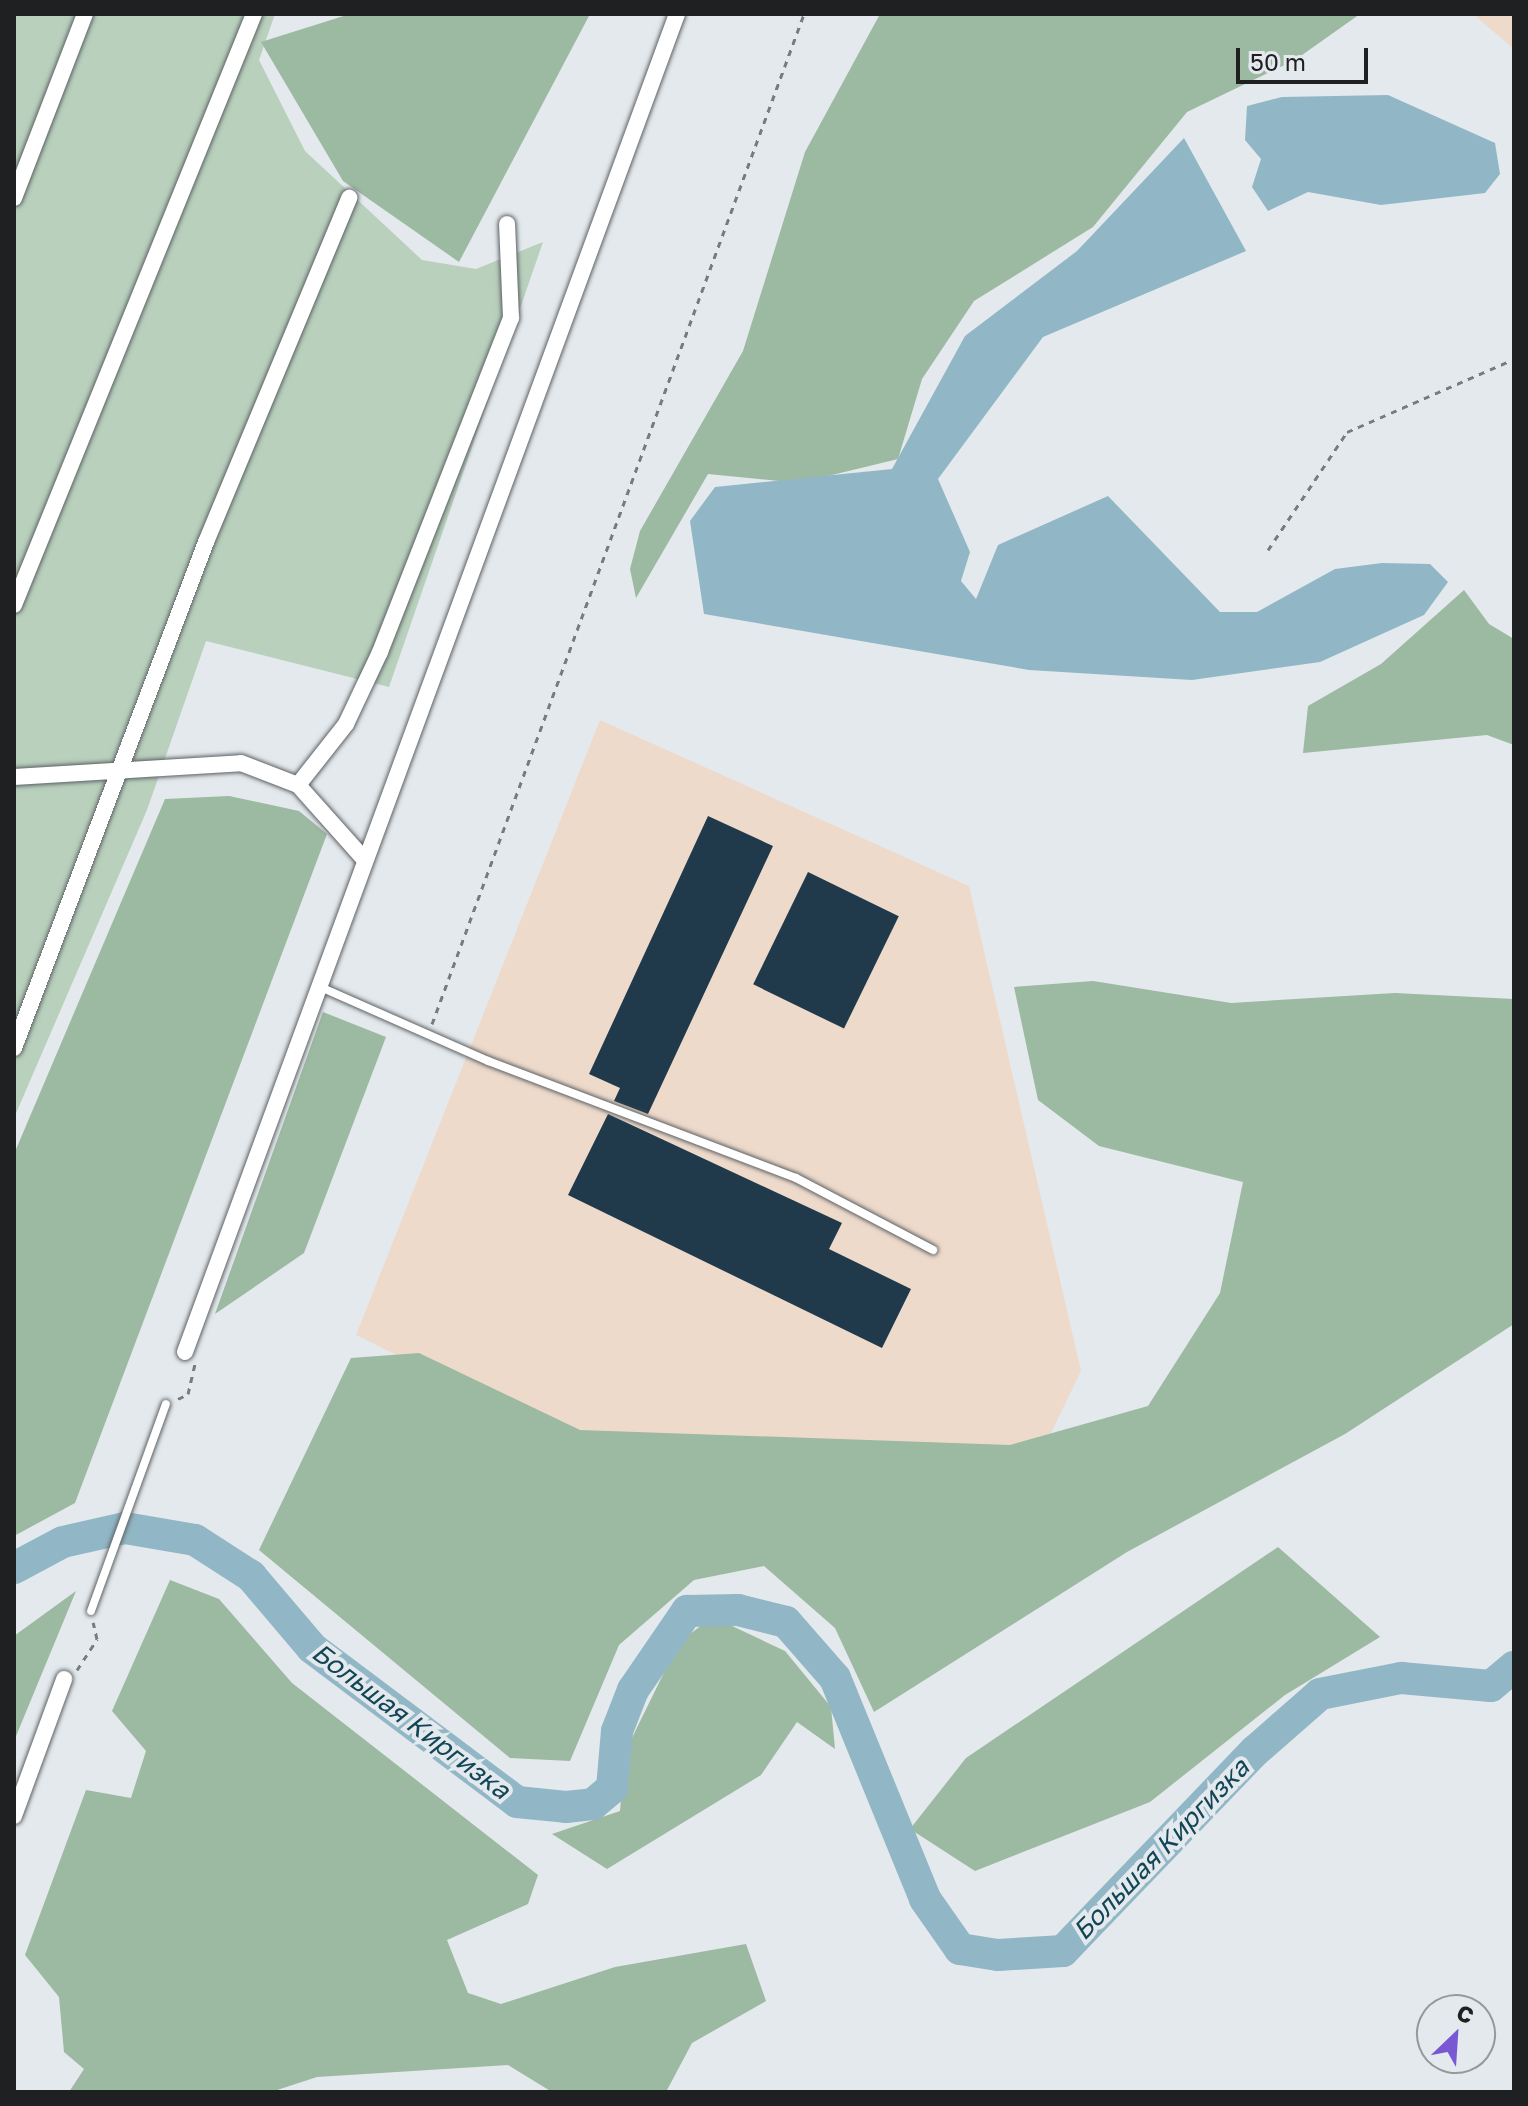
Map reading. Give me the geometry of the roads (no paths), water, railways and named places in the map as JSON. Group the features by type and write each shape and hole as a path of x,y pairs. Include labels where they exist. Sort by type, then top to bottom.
{"street":[{"path":"14,198 85,14"},
{"path":"14,605 254,14"},
{"path":"185,1352 363,858 677,14"},
{"path":"14,1048 206,542 349,198"},
{"path":"298,785 346,724 380,652 511,318 507,224"},
{"path":"14,777 241,763 298,785 363,858"},
{"path":"14,1816 64,1679"}],"lane":[{"path":"317,985 428,1035 796,1178 933,1250"},
{"path":"91,1611 166,1404"}],"water":[{"path":"1388,95 1495,143 1500,174 1485,193 1381,205 1308,192 1268,211 1252,187 1261,159 1245,140 1247,106 1282,97"},
{"path":"1184,138 1246,251 1043,337 938,479 970,552 961,581 976,599 998,545 1108,496 1220,612 1257,612 1335,569 1382,563 1430,564 1448,582 1424,615 1320,662 1192,680 1029,670 704,614 690,521 715,487 892,469 965,336 1077,251"}],"waterway":[{"name":"Большая Киргизка","path":"14,1568 63,1542 125,1528 195,1540 251,1576 312,1648 517,1802 566,1807 593,1804 612,1788 617,1731 633,1690 687,1611 738,1610 786,1622 835,1678 925,1899 960,1949 998,1955 1063,1951 1255,1751 1320,1694 1401,1678 1491,1686 1514,1667"}]}
